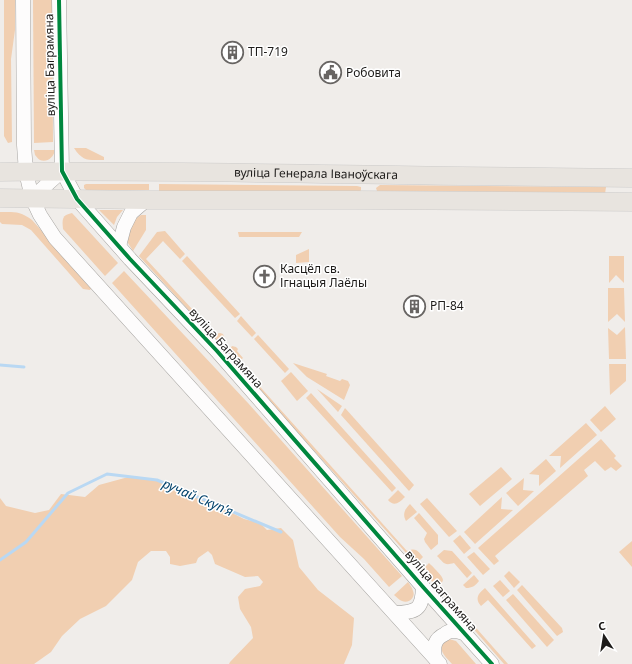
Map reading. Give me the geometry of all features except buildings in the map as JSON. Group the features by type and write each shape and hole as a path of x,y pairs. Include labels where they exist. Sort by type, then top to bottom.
{"main road":[{"name":"вуліца Генерала Іваноўскага","path":"0,172 62,171 632,178"},
{"path":"355,200 364,195 366,189 363,178 356,174"},
{"path":"383,175 377,177 372,186 376,198 383,200"},
{"name":"вуліца Генерала Іваноўскага","path":"0,198 632,202"}],"street":[{"path":"23,0 24,145 26,172 32,198 40,215 55,238 437,661"},
{"name":"вуліца Баграмяна","path":"59,0 62,171 77,199 136,265 217,351 492,664"},
{"path":"32,198 62,171"},
{"path":"120,246 124,227 131,213 146,200"},
{"path":"394,613 404,613 417,609 423,598 423,586"},
{"path":"437,661 434,650 435,643 440,637 447,632 464,632"}],"shaded area":[{"path":"4,0 15,0 15,30 11,59 12,142 8,143 4,136"},
{"path":"33,0 52,0 53,142 34,143"},
{"path":"74,148 86,148 104,157 104,160 90,160 83,158"},
{"path":"34,150 55,150 50,159 43,161 39,160 35,155"},
{"path":"149,184 149,190 86,190 84,185"},
{"path":"159,184 357,186 361,187 361,190 360,192 356,193 159,191"},
{"path":"380,185 606,187 605,194 377,191 376,188"},
{"path":"99,210 123,210 117,217 114,225"},
{"path":"0,212 17,213 32,220 92,287 90,290 83,289 31,230 22,225 2,224 0,222"},
{"path":"72,213 118,263 105,276 63,229 64,216"},
{"path":"141,215 146,215 146,230 133,251 128,243 127,237 135,219"},
{"path":"165,231 185,254 180,259 163,241 146,259 215,334 223,334 223,341 220,342 216,340 139,256 157,232"},
{"path":"238,232 302,232 299,237 239,237"},
{"path":"309,249 309,262 296,263 296,255"},
{"path":"187,256 240,314 235,318 182,261"},
{"path":"609,256 624,256 624,283 616,275 609,283"},
{"path":"124,271 248,403 402,576 389,587 364,559 340,537 112,283"},
{"path":"608,288 624,288 625,322 617,314 608,322"},
{"path":"241,316 256,333 252,337 237,321"},
{"path":"625,327 626,359 609,359 608,328 617,335"},
{"path":"258,335 289,369 285,373 254,339"},
{"path":"232,346 238,349 237,351 243,358 238,362 407,551 416,550 420,553 423,557 416,564 236,364 231,357 229,350"},
{"path":"293,363 327,374 326,376 340,381 342,379 348,381 350,385 344,400 307,377"},
{"path":"609,364 626,364 626,381 610,395"},
{"path":"291,372 308,391 297,401 281,381"},
{"path":"317,389 342,406 338,412"},
{"path":"311,393 396,488 392,492 306,398"},
{"path":"605,406 616,419 601,432 590,420"},
{"path":"345,408 414,485 409,491 341,415"},
{"path":"586,423 597,435 560,468 561,456 549,456"},
{"path":"601,439 616,456 614,458 622,466 616,471 611,467 605,471 595,461 584,470 588,476 495,556 499,561 494,565 478,548"},
{"path":"546,459 556,471 539,486 539,475 529,474"},
{"path":"501,467 512,479 480,506 469,494"},
{"path":"132,476 159,480 187,490 244,519 260,523 267,530 281,528 293,540 299,567 318,590 354,618 352,645 344,664 229,664 253,638 251,627 240,609 238,597 245,589 260,586 263,582 258,576 245,577 215,564 212,555 208,551 198,558 196,563 180,566 170,564 170,557 166,551 151,551 138,562 132,580 106,606 80,619 62,636 51,652 34,664 0,664 0,498 6,506 35,513 49,510 61,494 85,497 99,485"},
{"path":"524,478 523,490 534,491 518,506 506,493"},
{"path":"398,490 405,497 394,504 388,500"},
{"path":"502,497 501,509 513,510 475,544 464,532"},
{"path":"427,498 457,531 449,537 420,504"},
{"path":"410,504 417,512 406,521 404,516"},
{"path":"419,513 438,535 438,544 431,550 424,539 427,533 414,518"},
{"path":"460,535 471,548 464,554 453,541"},
{"path":"632,541 632,567 619,552"},
{"path":"444,550 452,551 472,573 467,578 454,563 446,564 437,556"},
{"path":"474,552 490,569 483,575 467,557"},
{"path":"429,563 443,578 443,581 439,586 508,664 504,664 422,570"},
{"path":"509,571 520,582 514,588 504,576"},
{"path":"474,575 479,581 470,588 466,588 463,585"},
{"path":"500,580 510,591 503,597 493,586"},
{"path":"408,582 412,588 414,596 409,601 405,602 394,595"},
{"path":"522,585 562,628 563,632 557,636 517,590"},
{"path":"485,588 536,646 532,649 488,600 481,606 478,601 478,596"},
{"path":"513,594 554,640 547,647 506,600"},
{"path":"449,639 456,641 476,664 452,664 444,655 441,647 442,644"}],"waterway":[{"path":"0,365 24,367"},
{"name":"ручай Скупʼя","path":"0,560 26,542 68,493 107,474 157,480 281,532"}],"cycle path":[{"path":"59,0 62,171 77,199 130,259 217,351 492,664"}],"place":[{"name":"ТП-719","path":"233,52"},
{"name":"Робовита","path":"330,73"},
{"name":"Касцёл св. Ігнацыя Лаёлы","path":"265,276"},
{"name":"РП-84","path":"414,306"}]}
